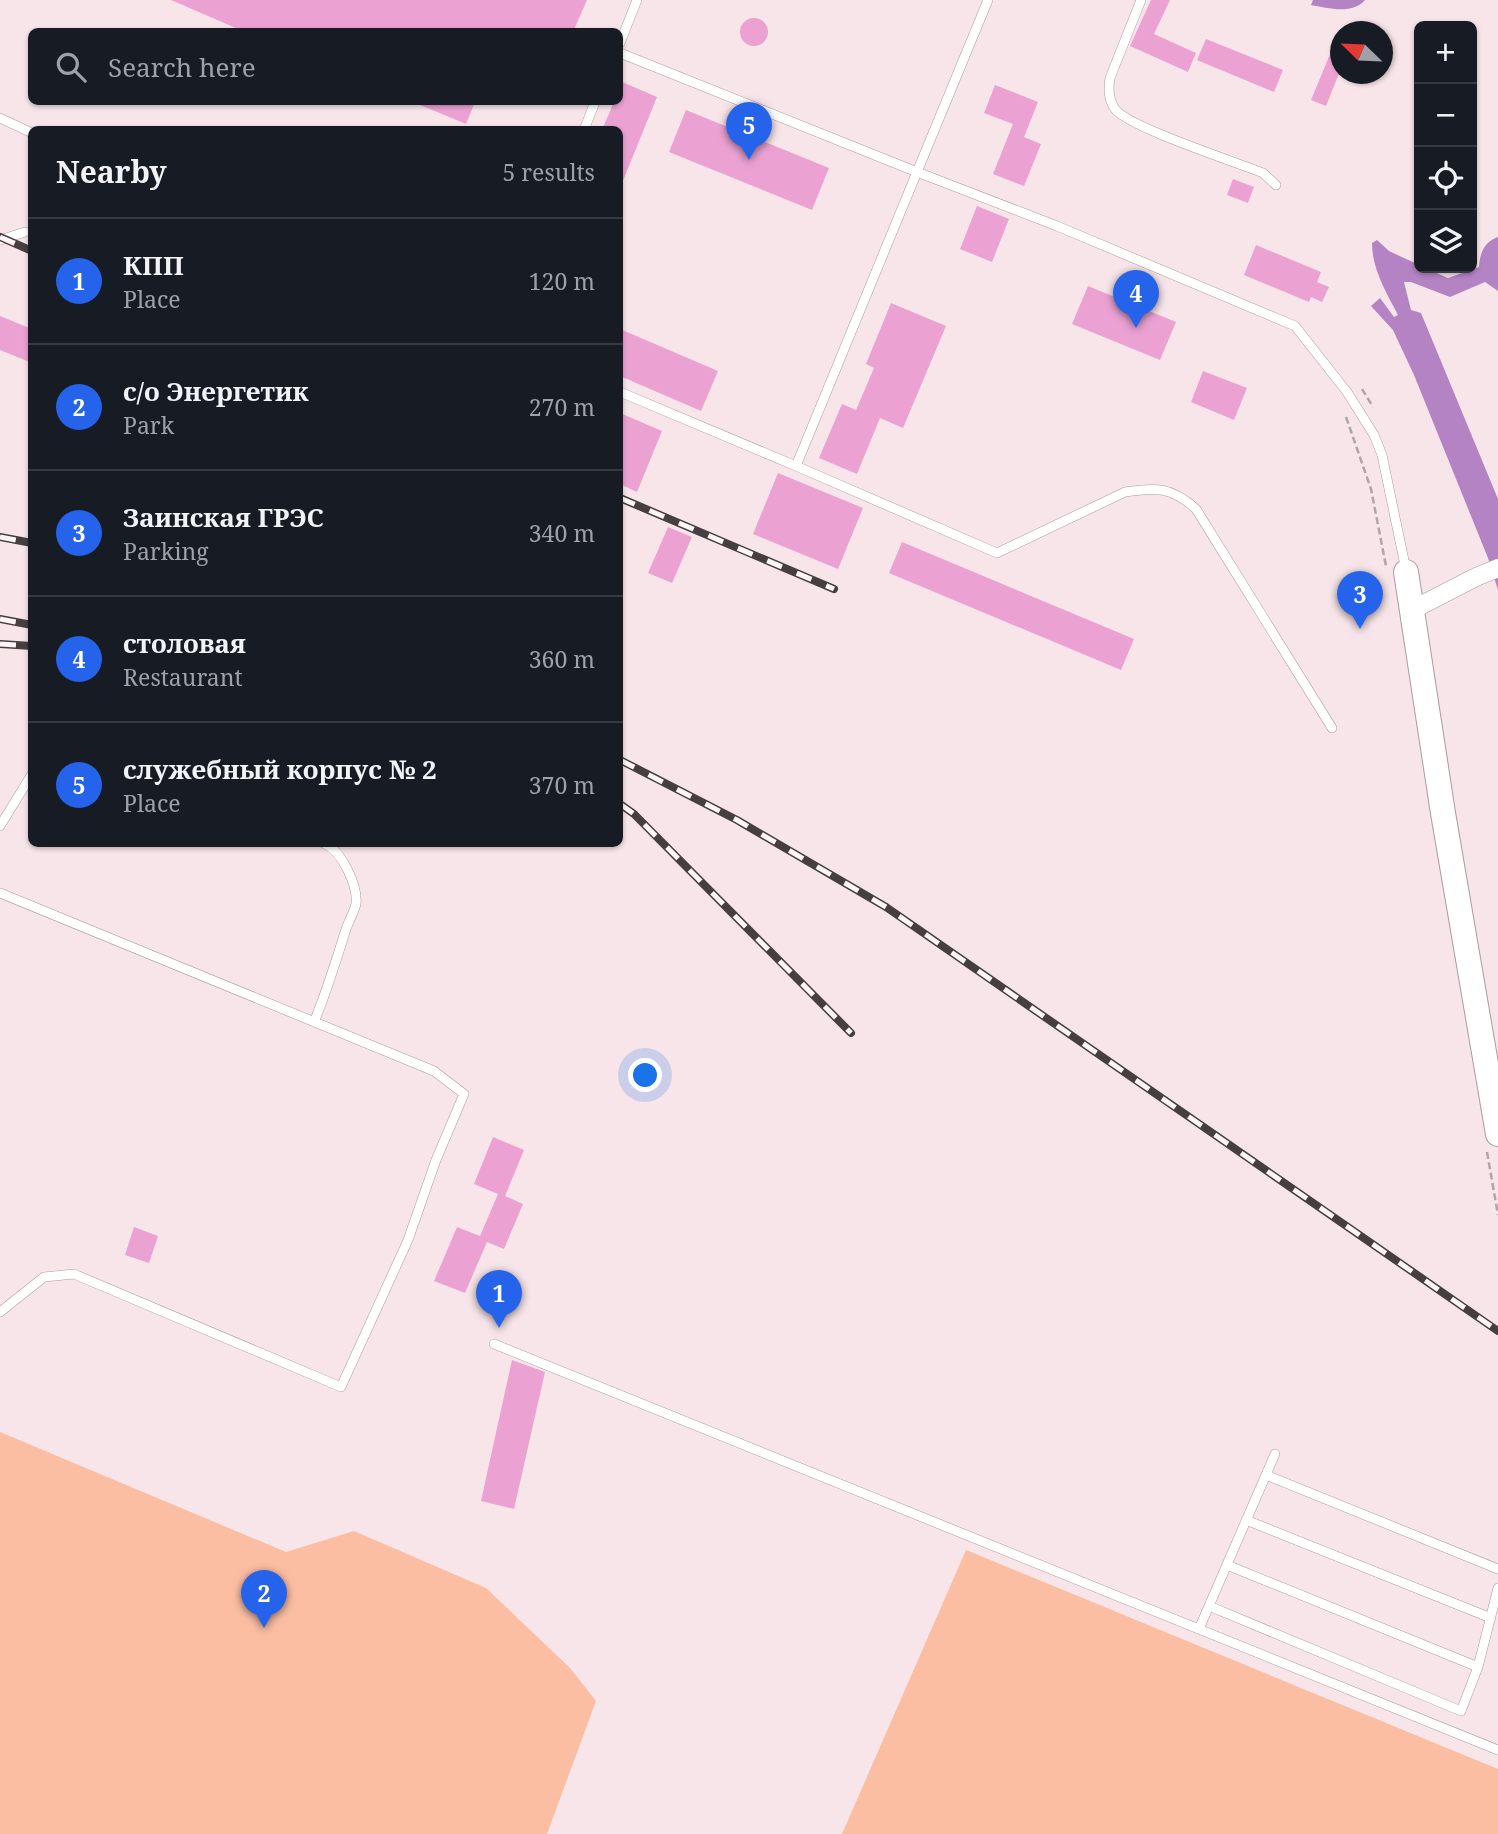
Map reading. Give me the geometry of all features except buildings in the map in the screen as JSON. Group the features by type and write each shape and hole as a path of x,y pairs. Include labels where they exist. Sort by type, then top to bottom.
{"street":[{"path":"1412,610 1498,568"},
{"path":"1406,572 1443,813 1498,1135"}],"lane":[{"path":"623,35 637,0"},
{"path":"796,466 988,0"},
{"path":"1141,0 1110,78 1108,92 1115,109 1136,123 1263,173 1276,184"},
{"path":"623,54 1057,226 1295,326 1347,392 1374,435 1382,455 1406,572"},
{"path":"586,126 594,105"},
{"path":"0,118 28,131"},
{"path":"0,240 25,232"},
{"path":"623,393 997,553 1125,492 1167,490 1183,497 1196,509 1332,728"},
{"path":"0,826 28,778"},
{"path":"314,1022 356,903 351,877 344,861 332,847"},
{"path":"0,894 434,1071 464,1094 436,1160 408,1240 341,1387 74,1274 44,1277 0,1312"},
{"path":"494,1344 1498,1750"},
{"path":"1199,1629 1275,1454"},
{"path":"1266,1475 1498,1569"},
{"path":"1247,1520 1491,1618"},
{"path":"1227,1565 1478,1667"},
{"path":"1209,1606 1461,1711 1478,1667 1498,1588"}],"shaded area":[{"path":"1313,0 1365,0 1353,8 1332,9 1311,5"},
{"path":"1498,237 1498,291 1485,282 1450,297 1411,282 1404,282 1411,310 1421,313 1498,499 1498,590 1488,558 1414,375 1393,330 1371,306 1380,298 1394,317 1398,315 1374,262 1372,243 1377,240 1389,251 1414,263 1414,273 1436,273 1448,278 1462,273 1477,273 1480,257 1489,242"},
{"path":"0,1432 286,1552 354,1531 486,1588 570,1668 596,1701 547,1834 0,1834"},
{"path":"966,1550 1498,1769 1498,1834 842,1834"}],"railway":[{"path":"0,237 28,249"},
{"path":"623,499 834,589"},
{"path":"0,537 28,542"},
{"path":"0,619 28,624"},
{"path":"0,644 28,646"},
{"path":"623,762 737,820 886,907 1498,1331"},
{"path":"623,806 634,814 851,1033"}],"place":[{"name":"служебный корпус № 2","path":"749,160"},
{"name":"столовая","path":"1136,328"},
{"name":"Заинская ГРЭС","path":"1360,629"},
{"name":"КПП","path":"499,1328"},
{"name":"с/о Энергетик","path":"264,1628"}]}
